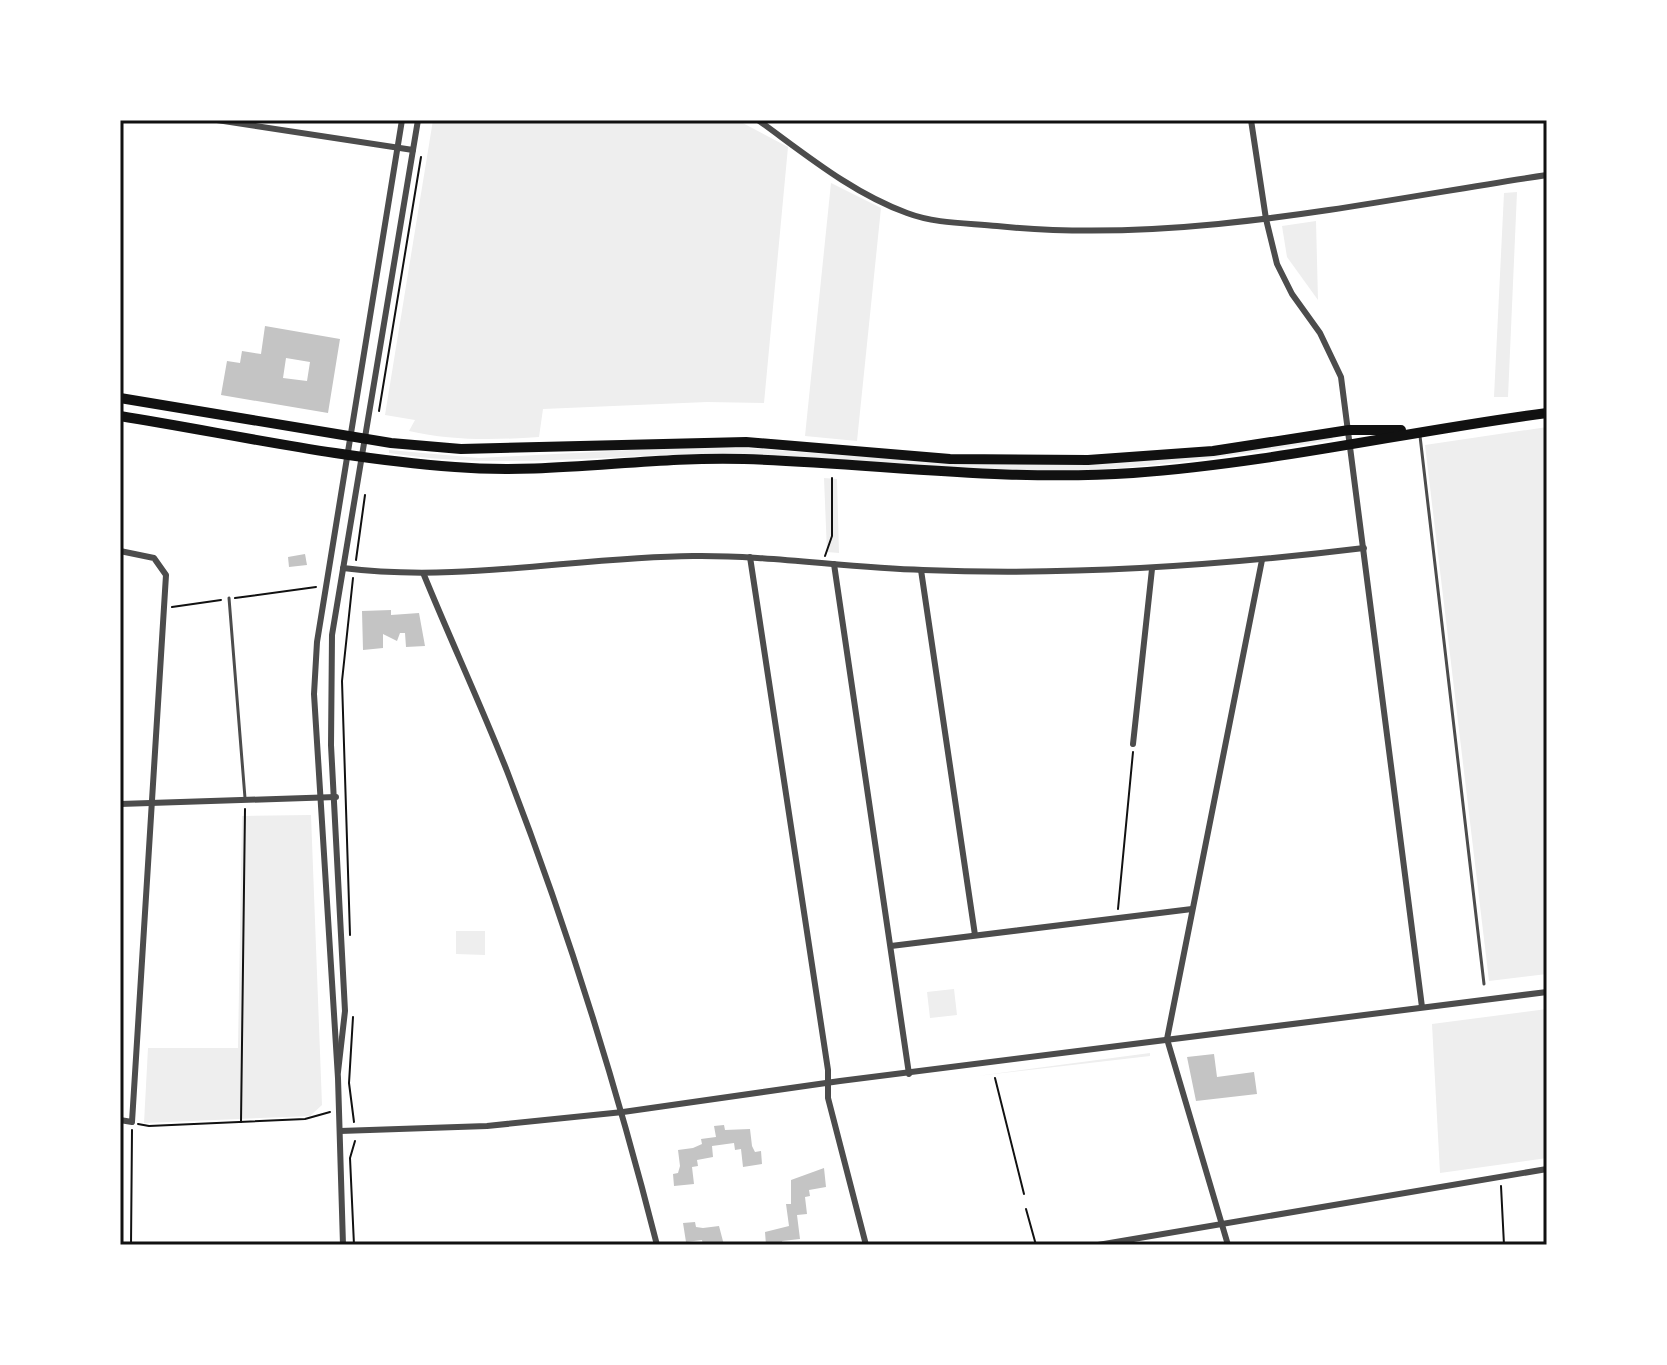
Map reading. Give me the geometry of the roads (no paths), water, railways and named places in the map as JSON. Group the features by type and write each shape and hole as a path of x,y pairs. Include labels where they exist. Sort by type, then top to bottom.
{"main road":[{"path":"120,398 363,438 461,449 746,442 950,459 1088,460 1213,451 1349,430 1419,430"},
{"path":"120,416 347,454 459,468 719,459 913,472 1055,476 1212,466 1351,446 1419,430 1547,413"}],"street":[{"path":"217,120 413,150"},
{"path":"343,1245 338,1078 318,798 314,694 317,642 402,120"},
{"path":"338,1078 345,1011 330,693 332,635 418,120"},
{"path":"758,120 850,185 904,212 934,220 1039,230 1266,219 1547,175"},
{"path":"1251,120 1266,219 1277,264 1292,294 1320,333 1341,377 1422,1007"},
{"path":"343,568 424,575 644,557 750,557 921,570 1062,573 1262,560 1364,548"},
{"path":"120,551 154,558 166,575 149,803 132,1122 120,1120"},
{"path":"750,557 828,1098 866,1245"},
{"path":"1228,1245 1167,1039 1262,560"},
{"path":"834,564 909,1074"},
{"path":"1133,744 1152,569"},
{"path":"921,570 975,935"},
{"path":"424,575 506,769 574,955 623,1112 657,1245"},
{"path":"120,804 336,797"},
{"path":"891,946 1192,909"},
{"path":"340,1131 355,1133 487,1126 623,1112 1547,992"},
{"path":"1098,1245 1547,1169"}],"lane":[{"path":"1419,430 1484,984"},
{"path":"229,598 245,799"}]}
